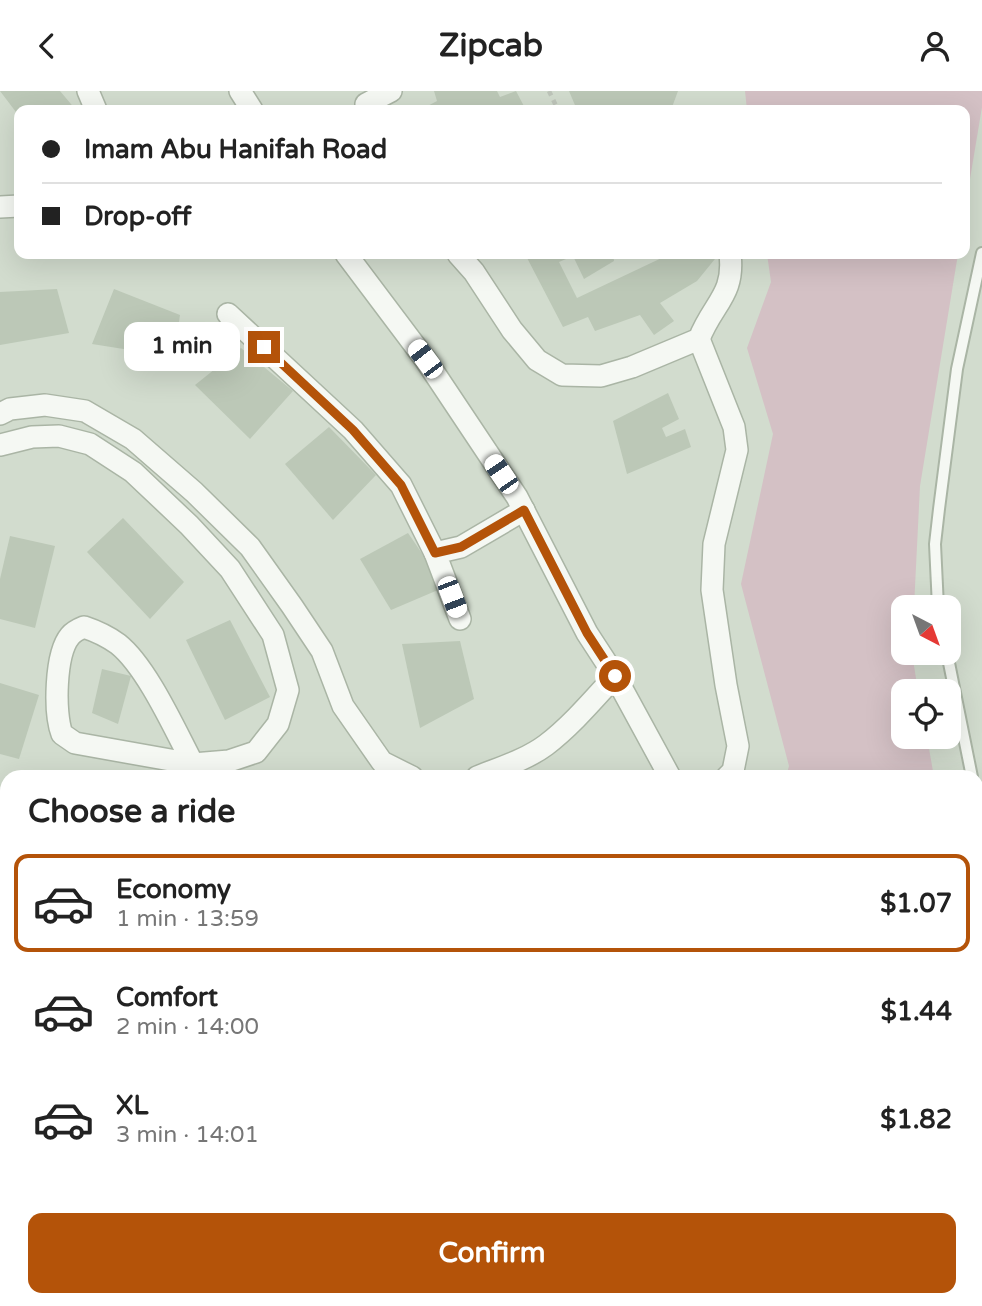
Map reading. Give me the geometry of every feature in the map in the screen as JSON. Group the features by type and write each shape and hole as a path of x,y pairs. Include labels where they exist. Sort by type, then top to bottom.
{"street":[{"path":"365,102 391,91"},
{"path":"350,259 425,359 524,510 587,633 615,676 666,770"},
{"path":"462,259 537,361 562,375 601,376 632,367 699,339"},
{"path":"731,259 733,274 723,299 707,319 699,339 734,427 737,450 715,544 712,590 738,746 733,770"},
{"path":"228,314 353,430 401,485 435,553 460,619"},
{"path":"0,414 10,409 45,405 85,411 133,439 194,492 250,547 322,652 343,706 382,762 398,770"},
{"path":"0,445 32,437 59,436 90,444 133,472 189,525 230,569 273,635 288,690 278,725 256,752 229,761 193,764 75,743 62,734 57,710 60,664 68,638 84,627 100,633 120,646 144,675 193,764"},
{"path":"435,553 461,547 524,510"},
{"path":"230,569 250,547"},
{"path":"494,770 545,746 615,676"}],"lane":[{"path":"937,595 935,544 957,369 982,253"},
{"path":"949,665 971,770"}],"shaded area":[{"path":"0,91 982,91 982,770 0,770"},
{"path":"745,91 982,91 982,107 970,179 970,105 746,105"},
{"path":"768,259 957,259 920,486 915,595 891,595 891,665 914,665 916,679 891,679 891,749 929,749 933,770 788,770 741,584 773,434 747,348 771,282"}],"building":[{"path":"0,91 60,91 72,105 14,105 14,109"},
{"path":"434,91 497,91 500,97 516,91 523,105 429,105 437,101"},
{"path":"569,91 678,91 673,105 575,105"},
{"path":"528,259 566,259 559,262 577,298 659,259 715,259 697,281 660,303 674,321 654,335 640,315 595,331 588,317 563,327"},
{"path":"574,259 614,259 614,261 584,279"},
{"path":"57,289 69,333 0,345 0,292"},
{"path":"114,289 180,315 174,357 92,344"},
{"path":"241,348 293,391 250,439 195,385"},
{"path":"668,393 679,419 662,428 666,437 685,429 691,447 627,474 613,421"},
{"path":"329,427 376,475 333,520 285,464"},
{"path":"123,518 184,582 150,619 87,552"},
{"path":"408,533 445,587 391,610 360,559"},
{"path":"10,536 55,546 35,628 0,619 0,579"},
{"path":"230,620 270,697 225,720 186,640"},
{"path":"460,641 474,699 420,728 402,644"},
{"path":"102,669 131,676 118,724 92,713"},
{"path":"0,683 39,695 19,759 0,754"}],"route":[{"path":"264,347 353,430 401,485 435,553 461,547 524,510 587,633 615,676"}]}
